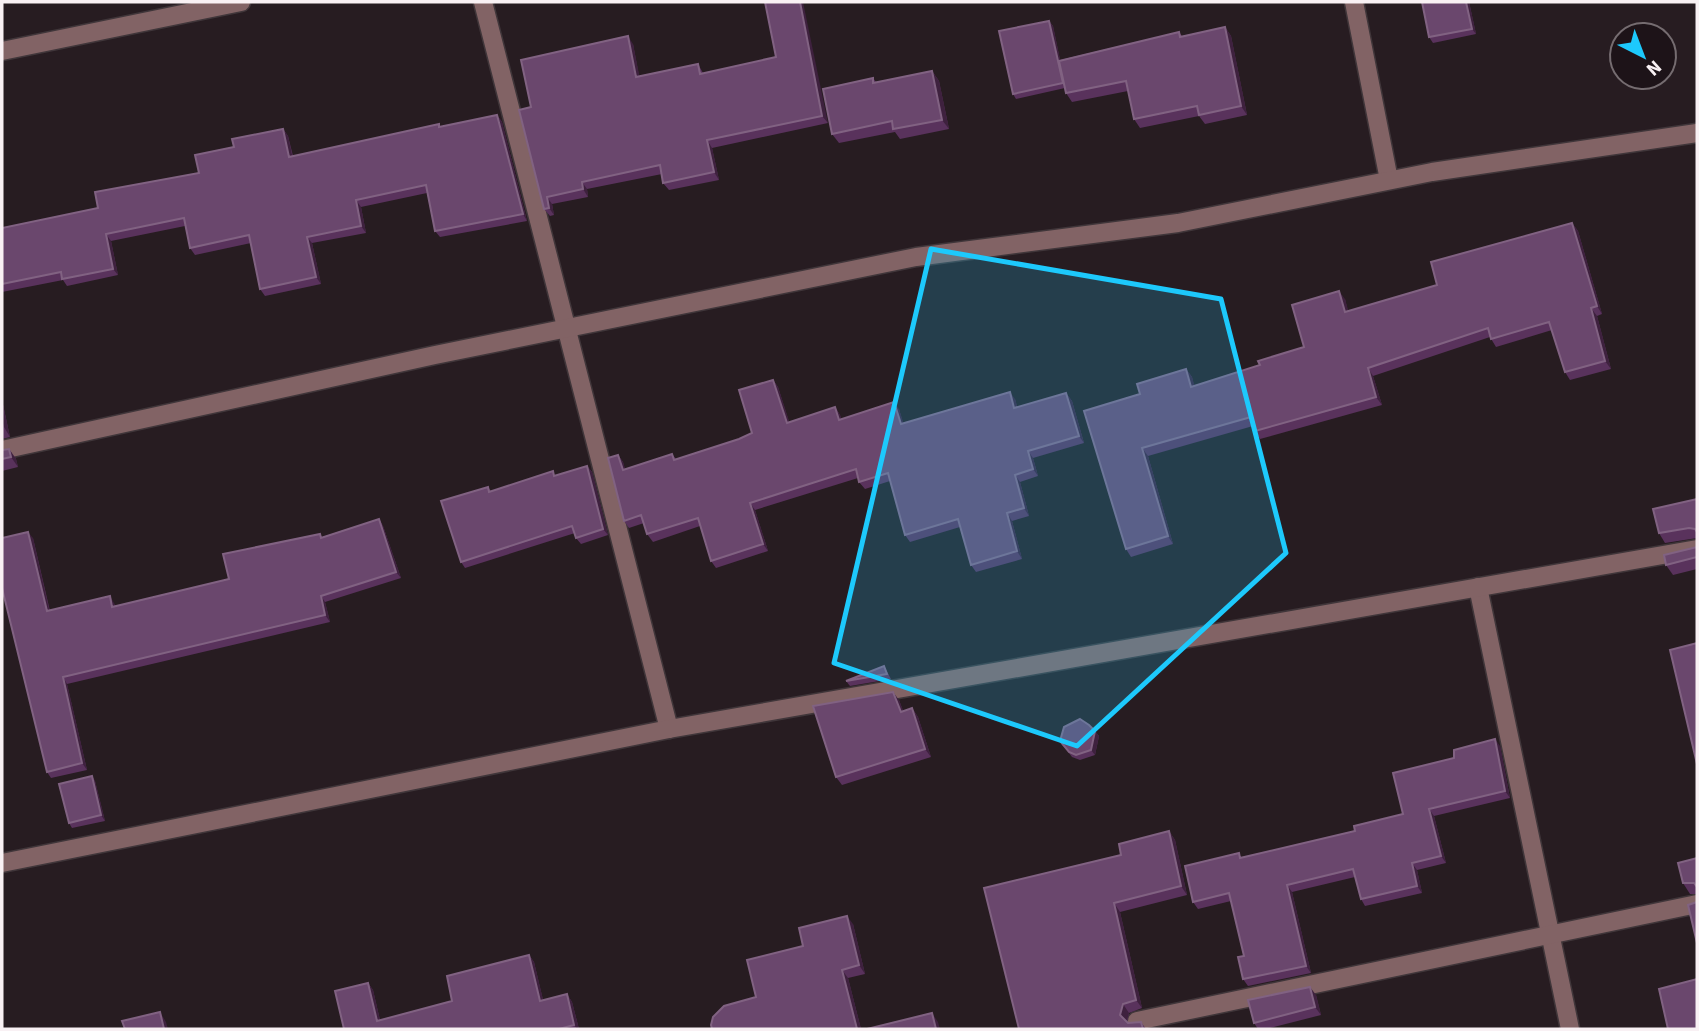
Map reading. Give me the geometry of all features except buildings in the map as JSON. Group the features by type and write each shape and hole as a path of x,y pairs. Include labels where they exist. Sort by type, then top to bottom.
{"street":[{"path":"2,51 241,2"},
{"path":"483,2 668,729"},
{"path":"1354,2 1389,180"},
{"path":"2,450 566,328 916,257 1178,223 1389,180 1697,133"},
{"path":"2,863 668,729 1697,549"},
{"path":"1478,587 1570,1029"},
{"path":"1137,1021 1697,904"}],"highlighted area":[{"path":"931,249 1221,299 1286,553 1077,746 834,663"}]}
